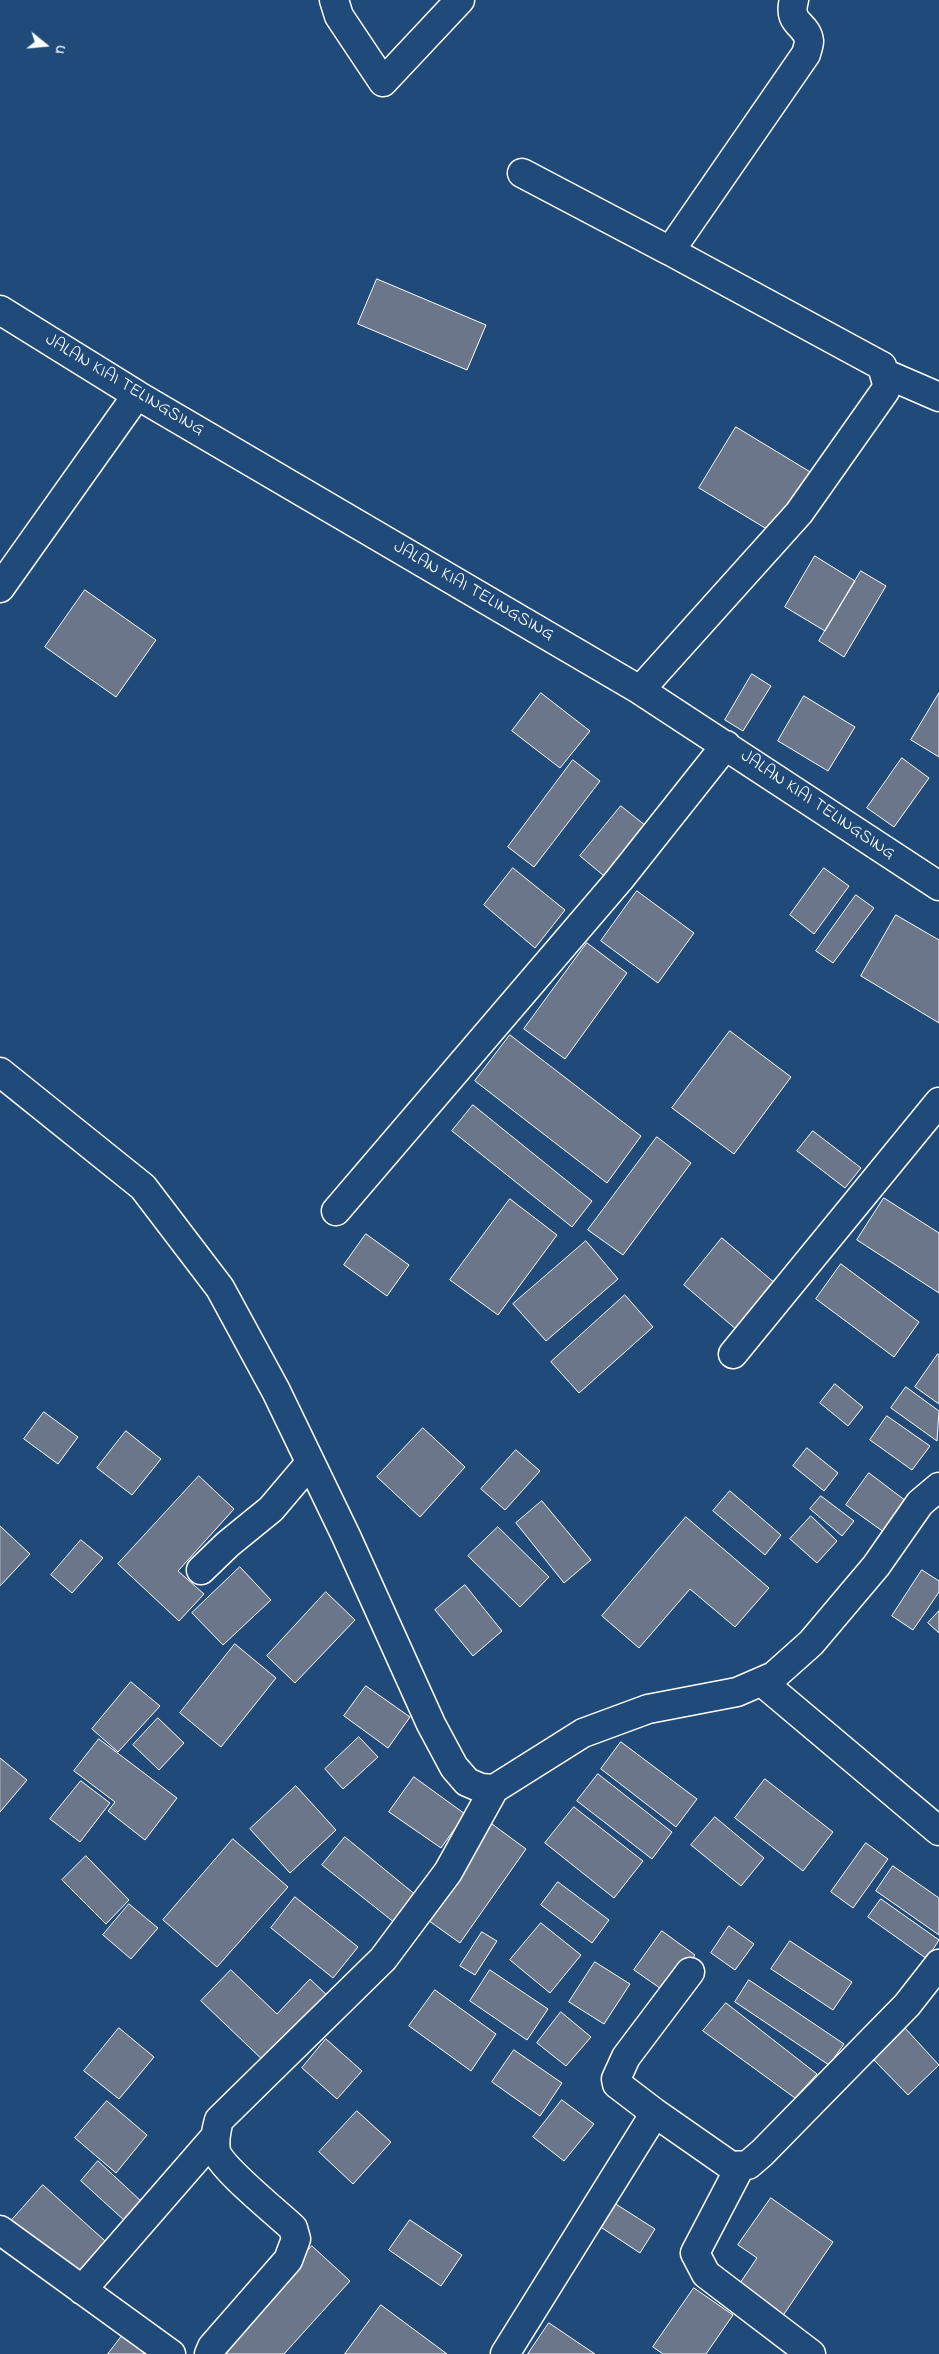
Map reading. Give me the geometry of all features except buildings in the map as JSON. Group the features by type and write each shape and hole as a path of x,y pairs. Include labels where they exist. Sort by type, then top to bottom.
{"street":[{"path":"334,0 339,16 383,82 460,0"},
{"path":"670,251 806,54 808,41 806,33 793,19 791,9 794,0"},
{"path":"522,173 882,366 886,374 887,384 885,391 799,513 640,690"},
{"name":"JALAN KIAI TELINGSING","path":"0,310 136,395 640,690 939,886"},
{"path":"886,374 939,398"},
{"path":"0,588 136,395"},
{"path":"336,1211 619,880 726,745"},
{"path":"0,1072 143,1187 220,1288 276,1391 431,1724 454,1767 467,1782 480,1788 494,1789"},
{"path":"733,1354 939,1102"},
{"path":"201,1570 228,1544 271,1510 310,1463"},
{"path":"209,2354 212,2346 288,2260 296,2239 292,2228 227,2167 216,2153 215,2137 219,2120 230,2107 383,1959 448,1872 494,1789 583,1733 648,1709 737,1692 774,1676 811,1643 876,1566 920,1503 939,1487"},
{"path":"762,1682 939,1831"},
{"path":"690,1972 626,2057 616,2079 617,2084 731,2166 740,2167 748,2164 762,2153 907,2005 935,1980"},
{"path":"505,2354 655,2112"},
{"path":"82,2290 215,2137"},
{"path":"740,2167 695,2253 706,2274 811,2354"},
{"path":"0,2230 171,2354"}]}
